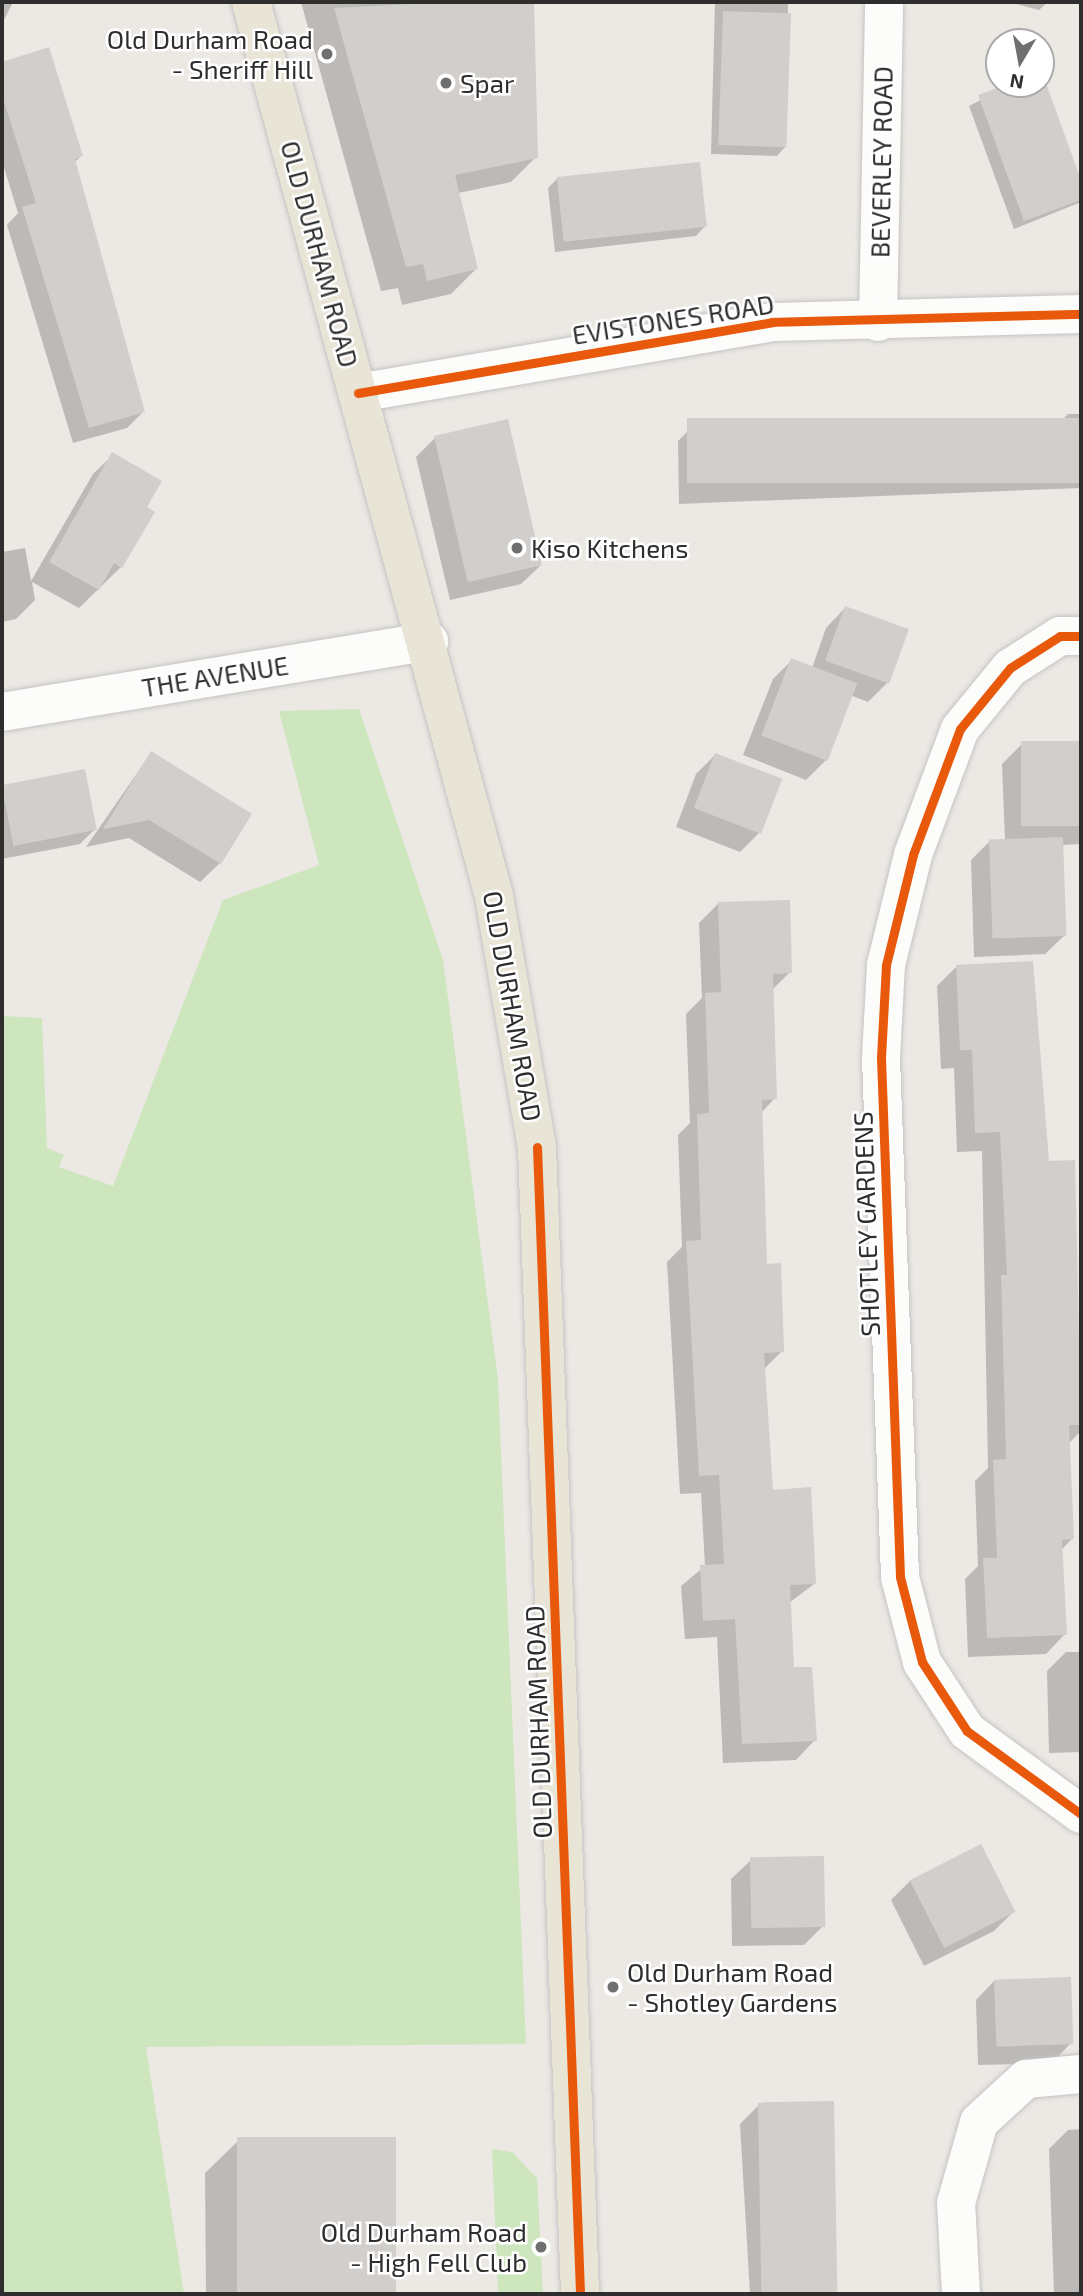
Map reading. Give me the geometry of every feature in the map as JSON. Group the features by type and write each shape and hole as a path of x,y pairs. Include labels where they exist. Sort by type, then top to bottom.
{"main road":[{"name":"OLD DURHAM ROAD","path":"251,2 429,641 494,896 537,1147 580,2294"}],"street":[{"name":"BEVERLEY ROAD","path":"878,322 884,2"},
{"name":"EVISTONES ROAD","path":"358,393 772,322 878,322 1081,314"},
{"name":"SHOTLEY GARDENS","path":"1081,636 1060,636 1010,668 960,729 913,855 886,965 881,1058 900,1577 922,1662 967,1731 1081,1814"},
{"name":"THE AVENUE","path":"2,712 429,641"},
{"path":"961,2294 956,2203 979,2122 1027,2079 1081,2074"}],"green space":[{"path":"359,709 443,960 498,1380 526,2044 146,2047 184,2294 2,2294 2,1016 42,1018 47,1148 64,1155 59,1167 113,1186 223,900 319,865 279,711"},
{"path":"492,2149 512,2152 537,2178 543,2294 498,2294"}],"building":[{"name":"Spar","path":"450,2 534,2 538,158 455,175 478,269 427,281 423,264 406,267 334,8"},
{"path":"723,11 791,13 786,147 718,145"},
{"path":"49,47 83,156 75,159 145,412 89,428 22,207 36,203 2,95 2,62"},
{"path":"985,92 985,98 1051,98 1081,180 1081,200 1024,221 978,95"},
{"path":"700,162 707,227 564,242 557,177"},
{"path":"687,418 1081,418 1081,483 687,483"},
{"path":"508,419 542,565 468,582 434,436"},
{"path":"112,452 162,481 147,507 155,512 122,568 114,563 99,590 49,562"},
{"path":"845,606 909,629 889,684 825,661"},
{"path":"791,658 857,683 828,761 761,735"},
{"path":"1021,741 1081,741 1081,826 1021,826"},
{"path":"151,751 252,814 221,864 149,820 103,829"},
{"path":"715,753 782,779 761,834 694,808"},
{"path":"85,769 97,830 13,846 2,785"},
{"path":"1063,837 1066,936 993,939 989,840"},
{"path":"790,900 792,973 773,974 777,1099 762,1100 767,1264 781,1263 784,1352 764,1353 773,1490 811,1487 816,1584 790,1585 794,1667 812,1667 817,1741 742,1744 735,1619 703,1621 700,1565 724,1564 719,1475 699,1476 686,1241 701,1240 697,1114 709,1113 705,993 721,992 718,902"},
{"path":"1033,961 1049,1161 1075,1160 1081,1425 1069,1425 1074,1539 1062,1540 1067,1635 987,1638 983,1558 997,1558 993,1460 1006,1459 1001,1275 1007,1275 1000,1132 975,1133 972,1050 960,1050 956,965"},
{"path":"981,1844 1016,1912 944,1948 910,1880"},
{"path":"824,1856 825,1927 751,1928 750,1857"},
{"path":"1071,1977 1073,2044 996,2047 994,1980"},
{"path":"834,2101 837,2294 761,2294 758,2102"},
{"path":"237,2137 396,2137 396,2294 237,2294"}],"cycle path":[{"path":"358,393 772,322 1081,314"},
{"path":"1081,636 1060,636 1010,668 960,729 913,855 886,965 881,1058 900,1577 922,1662 967,1731 1081,1814"},
{"path":"537,1147 580,2294"}],"place":[{"name":"Old Durham Road - Sheriff Hill","path":"327,54"},
{"name":"Spar","path":"446,83"},
{"name":"Kiso Kitchens","path":"517,548"},
{"name":"Old Durham Road - Shotley Gardens","path":"613,1987"},
{"name":"Old Durham Road - High Fell Club","path":"541,2247"}]}
